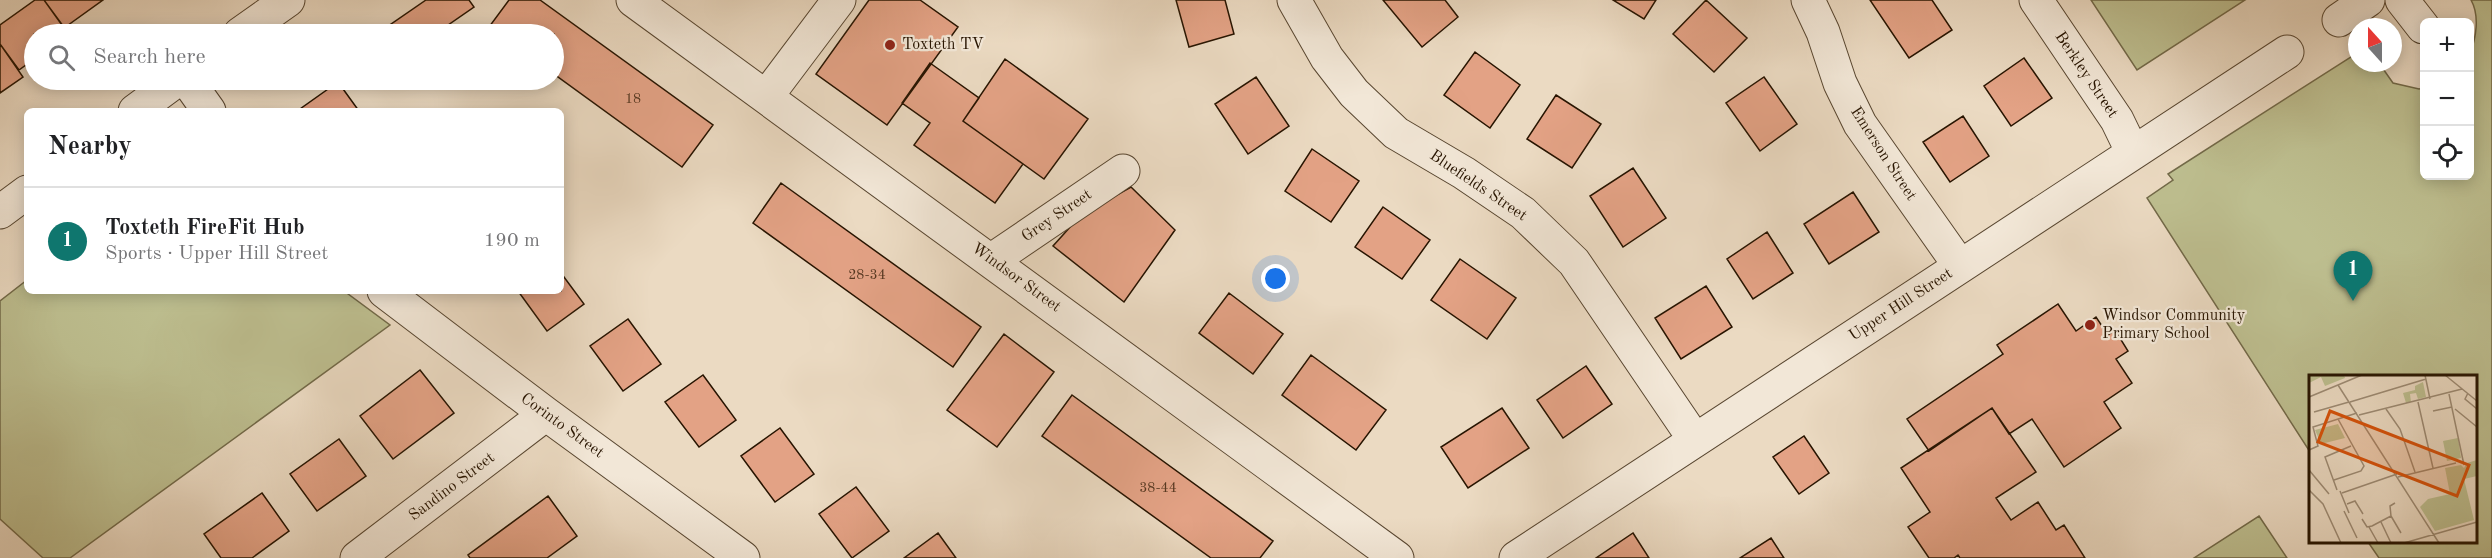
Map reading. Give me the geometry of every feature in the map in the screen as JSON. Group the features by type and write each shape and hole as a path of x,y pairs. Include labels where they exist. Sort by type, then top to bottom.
{"street":[{"path":"254,24 288,0"},
{"name":"Windsor Street","path":"633,0 1397,558"},
{"path":"766,97 839,0"},
{"name":"Bluefields Street","path":"1294,0 1327,58 1354,93 1396,133 1464,173 1523,213 1574,262 1695,440"},
{"name":"Emerson Street","path":"1808,0 1823,32 1840,84 1860,124 1960,266"},
{"name":"Berkley Street","path":"2036,0 2117,120 2132,151"},
{"path":"2339,20 2368,0"},
{"path":"2402,0 2420,23"},
{"name":"Upper Hill Street","path":"1516,558 2132,151 2287,52"},
{"path":"139,108 163,90"},
{"path":"194,90 207,108"},
{"name":"Grey Street","path":"992,260 1123,171"},
{"path":"0,212 24,194"},
{"name":"Corinto Street","path":"388,294 742,558"},
{"name":"Sandino Street","path":"357,558 546,414"}],"green space":[{"path":"2091,0 2245,0 2137,70"},
{"path":"2471,0 2492,0 2492,558 2379,558 2369,543 2477,543 2477,375 2309,375 2309,450 2147,198 2173,180 2168,174 2348,59 2348,72 2385,72 2393,83 2420,89 2420,180 2474,180 2475,13"},
{"path":"24,282 24,294 348,294 390,325 70,558 43,558 0,519 0,301"},
{"path":"2259,516 2287,558 2194,558"}],"building":[{"path":"35,0 44,0 62,24 24,24 24,66 19,70 0,44 0,25"},
{"path":"44,0 103,0 70,24 61,24"},
{"path":"426,0 469,0 474,7 449,24 391,24"},
{"path":"509,0 540,0 713,125 682,167 564,81 564,24 491,24"},
{"name":"Toxteth TV","path":"869,0 920,0 958,27 887,125 816,74"},
{"path":"1176,0 1225,0 1234,34 1189,47"},
{"path":"1383,0 1445,0 1458,17 1422,47"},
{"path":"1613,0 1656,0 1644,19"},
{"path":"1706,0 1747,38 1714,72 1673,34"},
{"path":"1870,0 1932,0 1952,30 1909,58"},
{"path":"0,44 23,77 0,93"},
{"path":"1475,52 1520,85 1490,128 1444,95"},
{"path":"2024,58 2052,98 2011,126 1984,86"},
{"name":"Toxteth TV","path":"1005,59 1088,119 1044,179 963,121"},
{"name":"Toxteth TV","path":"930,63 979,98 963,121 1023,164 995,203 914,145 930,123 902,103"},
{"path":"1256,77 1289,126 1248,154 1215,104"},
{"path":"1764,77 1797,124 1760,151 1726,103"},
{"path":"327,90 344,90 357,108 301,108"},
{"path":"1556,95 1601,124 1572,168 1527,139"},
{"path":"1963,116 1989,156 1950,182 1923,142"},
{"path":"1312,149 1359,181 1331,222 1285,191"},
{"path":"1633,168 1666,218 1623,247 1590,196"},
{"path":"781,183 981,327 953,367 753,223"},
{"path":"1131,187 1175,230 1124,302 1053,246 1081,215"},
{"path":"1853,192 1879,232 1829,264 1804,224"},
{"path":"1383,207 1430,240 1402,279 1355,247"},
{"path":"1767,232 1793,273 1753,299 1727,259"},
{"path":"1460,259 1516,298 1487,339 1431,300"},
{"path":"564,277 584,304 547,331 520,294 564,294"},
{"path":"1706,286 1732,327 1681,359 1655,318"},
{"path":"1229,293 1283,334 1253,374 1199,333"},
{"path":"2058,304 2076,331 2096,317 2108,335 2115,330 2128,351 2116,359 2132,383 2104,402 2121,428 2064,467 2032,419 2009,434 1992,408 1929,451 1907,419 2003,354 1997,345"},
{"path":"628,319 661,364 623,391 590,346"},
{"path":"1004,334 1054,372 997,447 947,410"},
{"path":"1311,355 1386,410 1356,450 1282,395"},
{"path":"1586,366 1612,404 1563,438 1537,400"},
{"path":"420,370 454,413 393,459 360,416"},
{"path":"703,375 736,420 699,447 665,402"},
{"path":"1072,395 1273,541 1260,558 1211,558 1042,436"},
{"path":"1502,408 1529,448 1468,488 1441,447"},
{"path":"1992,408 2036,472 1996,498 2011,520 2038,502 2056,530 2064,525 2085,558 1960,558 1958,555 1954,558 1929,558 1908,527 1930,512 1901,468"},
{"path":"780,428 814,474 775,502 741,456"},
{"path":"1804,436 1829,473 1799,494 1773,457"},
{"path":"339,439 366,476 317,511 290,474"},
{"path":"856,487 889,531 852,558 819,514"},
{"path":"262,493 289,531 252,558 221,558 204,534"},
{"path":"548,496 577,536 547,558 470,558 468,555"},
{"path":"938,533 956,558 904,558"},
{"path":"1633,533 1649,558 1596,558"},
{"path":"1771,538 1784,558 1740,558"}],"place":[{"name":"Toxteth TV","path":"890,45"},
{"name":"Toxteth FireFit Hub","path":"2353,301"},
{"name":"Windsor Community Primary School","path":"2090,325"}]}
